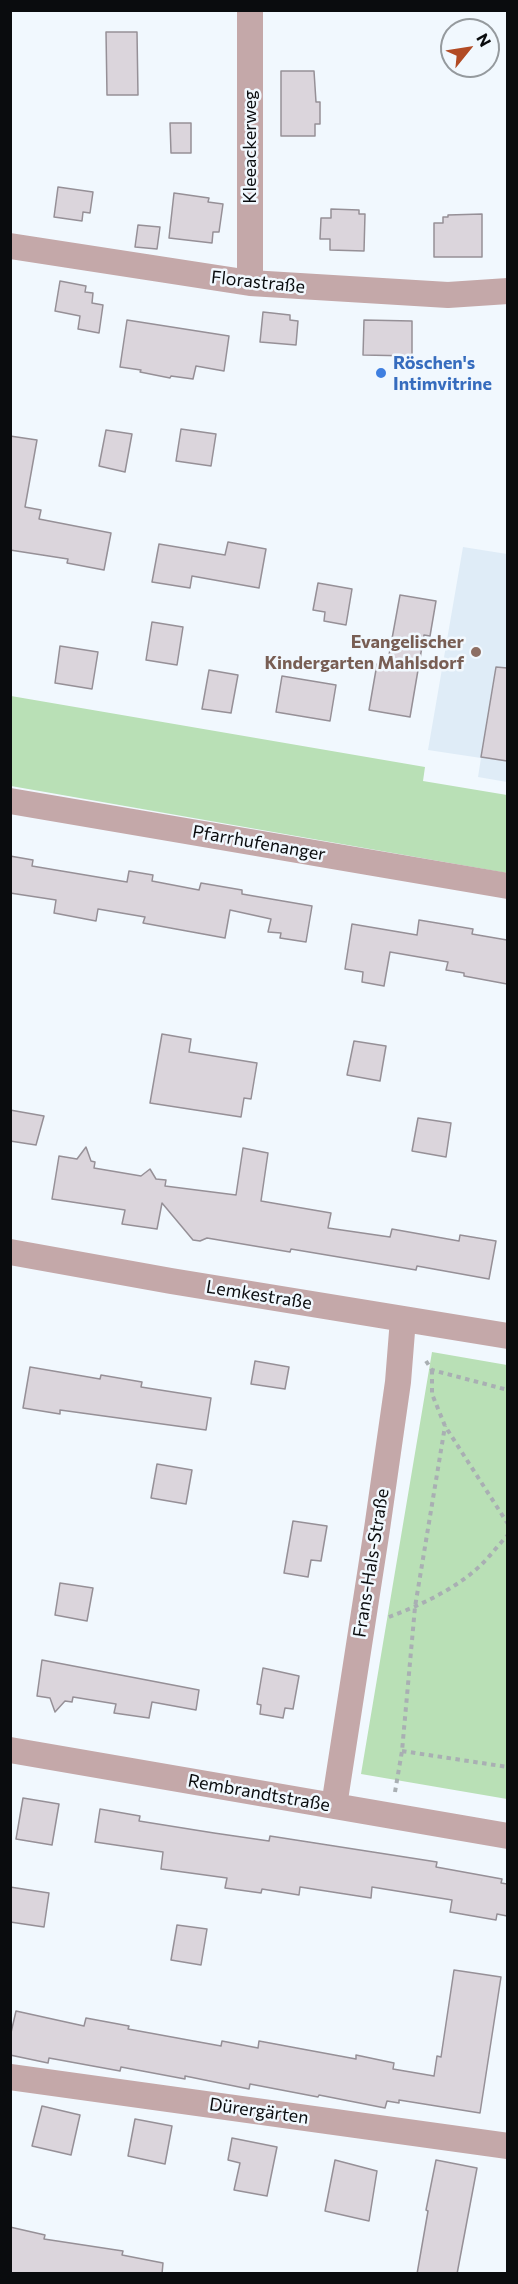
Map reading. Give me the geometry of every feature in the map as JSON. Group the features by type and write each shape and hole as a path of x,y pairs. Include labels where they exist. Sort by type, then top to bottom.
{"street":[{"name":"Kleeackerweg","path":"250,10 250,283"},
{"name":"Florastraße","path":"10,246 250,283 448,295 507,291"},
{"name":"Pfarrhufenanger","path":"10,801 507,886"},
{"name":"Lemkestraße","path":"10,1252 507,1336"},
{"name":"Frans-Hals-Straße","path":"334,1806 398,1382 403,1319"},
{"name":"Rembrandtstraße","path":"10,1750 507,1836"},
{"name":"Dürergärten","path":"10,2077 507,2146"}],"path":[{"path":"426,1360 432,1371 432,1394 445,1426 507,1524"},
{"path":"432,1371 507,1390"},
{"path":"391,1817 402,1751 415,1607 445,1426"},
{"path":"361,1629 415,1607 447,1589 481,1565 507,1535"},
{"path":"402,1751 507,1767"}],"shaded area":[{"name":"Evangelischer Kindergarten Mahlsdorf","path":"463,547 507,554 507,782 478,777 481,758 428,750"}],"green space":[{"path":"11,696 425,767 423,781 507,795 507,873 11,786"},
{"path":"432,1352 507,1365 507,1799 361,1774"}],"building":[{"path":"106,32 137,32 138,95 107,95"},
{"path":"281,71 314,71 316,102 320,102 320,124 315,124 315,136 281,136"},
{"path":"170,123 191,123 191,153 171,153"},
{"path":"58,187 93,192 90,213 83,212 82,221 54,217"},
{"path":"174,193 209,198 208,202 223,204 219,232 213,232 212,243 169,238"},
{"path":"331,209 359,210 359,214 365,214 364,251 330,250 330,239 320,239 321,218 331,218"},
{"path":"482,214 482,257 434,257 434,223 443,223 443,217 448,217 448,215"},
{"path":"138,225 160,227 157,249 135,247"},
{"path":"60,281 86,286 85,292 93,293 92,303 103,305 99,333 78,329 80,316 55,311"},
{"path":"263,312 290,315 290,320 298,321 296,345 260,342"},
{"path":"127,320 229,336 224,371 196,366 193,379 171,376 170,378 120,367"},
{"path":"364,320 412,321 412,356 363,355"},
{"path":"181,429 216,434 211,466 176,461"},
{"path":"106,430 132,434 125,472 99,466"},
{"path":"10,436 37,440 25,507 41,510 39,519 111,533 104,570 67,563 68,559 10,550"},
{"path":"228,542 266,549 259,588 192,576 190,588 152,582 159,544 225,555"},
{"path":"318,583 352,589 346,625 324,621 325,612 313,610"},
{"path":"400,595 436,601 430,636 424,635 410,717 369,710 377,664 387,666"},
{"path":"152,622 183,627 177,665 146,660"},
{"path":"60,646 98,652 92,689 55,683"},
{"path":"496,667 507,668 507,761 481,757"},
{"path":"209,670 238,675 231,713 202,709"},
{"path":"282,676 336,685 330,721 276,712"},
{"path":"10,856 33,860 32,866 127,882 129,871 153,875 152,881 199,890 201,883 242,890 242,894 312,906 306,942 280,938 281,933 268,932 271,919 230,910 225,938 143,923 145,917 98,909 96,921 54,913 56,900 10,893"},
{"path":"419,920 473,929 472,934 507,940 507,984 464,976 464,973 446,970 448,962 390,952 384,986 362,982 363,972 345,969 352,924 417,935"},
{"path":"162,1034 191,1039 189,1052 257,1063 251,1099 244,1098 241,1117 150,1103"},
{"path":"354,1041 386,1046 380,1081 347,1075"},
{"path":"10,1110 44,1116 36,1145 10,1141"},
{"path":"418,1118 451,1123 446,1157 412,1151"},
{"path":"86,1147 91,1161 95,1162 94,1168 141,1176 150,1169 156,1179 166,1180 165,1186 236,1195 243,1148 268,1153 261,1201 331,1213 328,1228 390,1237 392,1229 459,1241 460,1235 496,1241 489,1279 417,1266 416,1270 291,1249 290,1252 207,1238 200,1241 193,1240 162,1203 157,1229 122,1224 125,1210 52,1199 59,1156 77,1159"},
{"path":"255,1361 289,1367 285,1389 251,1384"},
{"path":"30,1367 100,1379 101,1375 142,1382 141,1387 211,1398 206,1430 60,1410 60,1414 23,1408"},
{"path":"157,1464 192,1470 186,1504 151,1498"},
{"path":"293,1521 327,1526 321,1561 311,1560 308,1577 284,1573"},
{"path":"60,1583 93,1588 87,1621 55,1615"},
{"path":"42,1660 199,1690 196,1710 152,1702 149,1718 114,1713 116,1704 73,1697 72,1702 65,1701 55,1712 50,1698 37,1696"},
{"path":"263,1668 299,1676 293,1709 285,1708 283,1718 260,1714 261,1705 257,1704"},
{"path":"23,1798 59,1804 52,1845 16,1839"},
{"path":"100,1809 140,1816 139,1821 214,1833 269,1841 270,1836 437,1862 436,1867 502,1879 501,1883 507,1884 507,1916 497,1914 496,1920 450,1912 452,1900 372,1887 371,1898 300,1887 299,1895 262,1889 261,1893 225,1888 227,1878 161,1869 163,1852 95,1842"},
{"path":"10,1887 49,1893 44,1927 10,1922"},
{"path":"177,1925 207,1929 201,1965 171,1960"},
{"path":"454,1970 501,1977 480,2113 399,2100 399,2103 387,2101 385,2108 250,2084 249,2089 185,2076 185,2079 121,2067 120,2071 49,2058 48,2063 10,2055 10,2037 16,2011 84,2026 86,2018 129,2026 128,2029 221,2046 222,2041 258,2048 259,2041 356,2059 356,2055 394,2063 393,2069 434,2076 437,2056 441,2057"},
{"path":"42,2106 80,2115 71,2155 32,2146"},
{"path":"135,2119 172,2126 165,2164 128,2156"},
{"path":"232,2138 277,2147 267,2196 234,2190 240,2163 228,2160"},
{"path":"335,2160 377,2171 369,2221 325,2211"},
{"path":"436,2160 477,2168 457,2274 417,2274"},
{"path":"10,2227 45,2235 44,2239 123,2251 122,2255 163,2263 162,2274 10,2274"}],"place":[{"name":"Röschen's Intimvitrine","path":"381,373"},
{"name":"Evangelischer Kindergarten Mahlsdorf","path":"476,652"}]}
